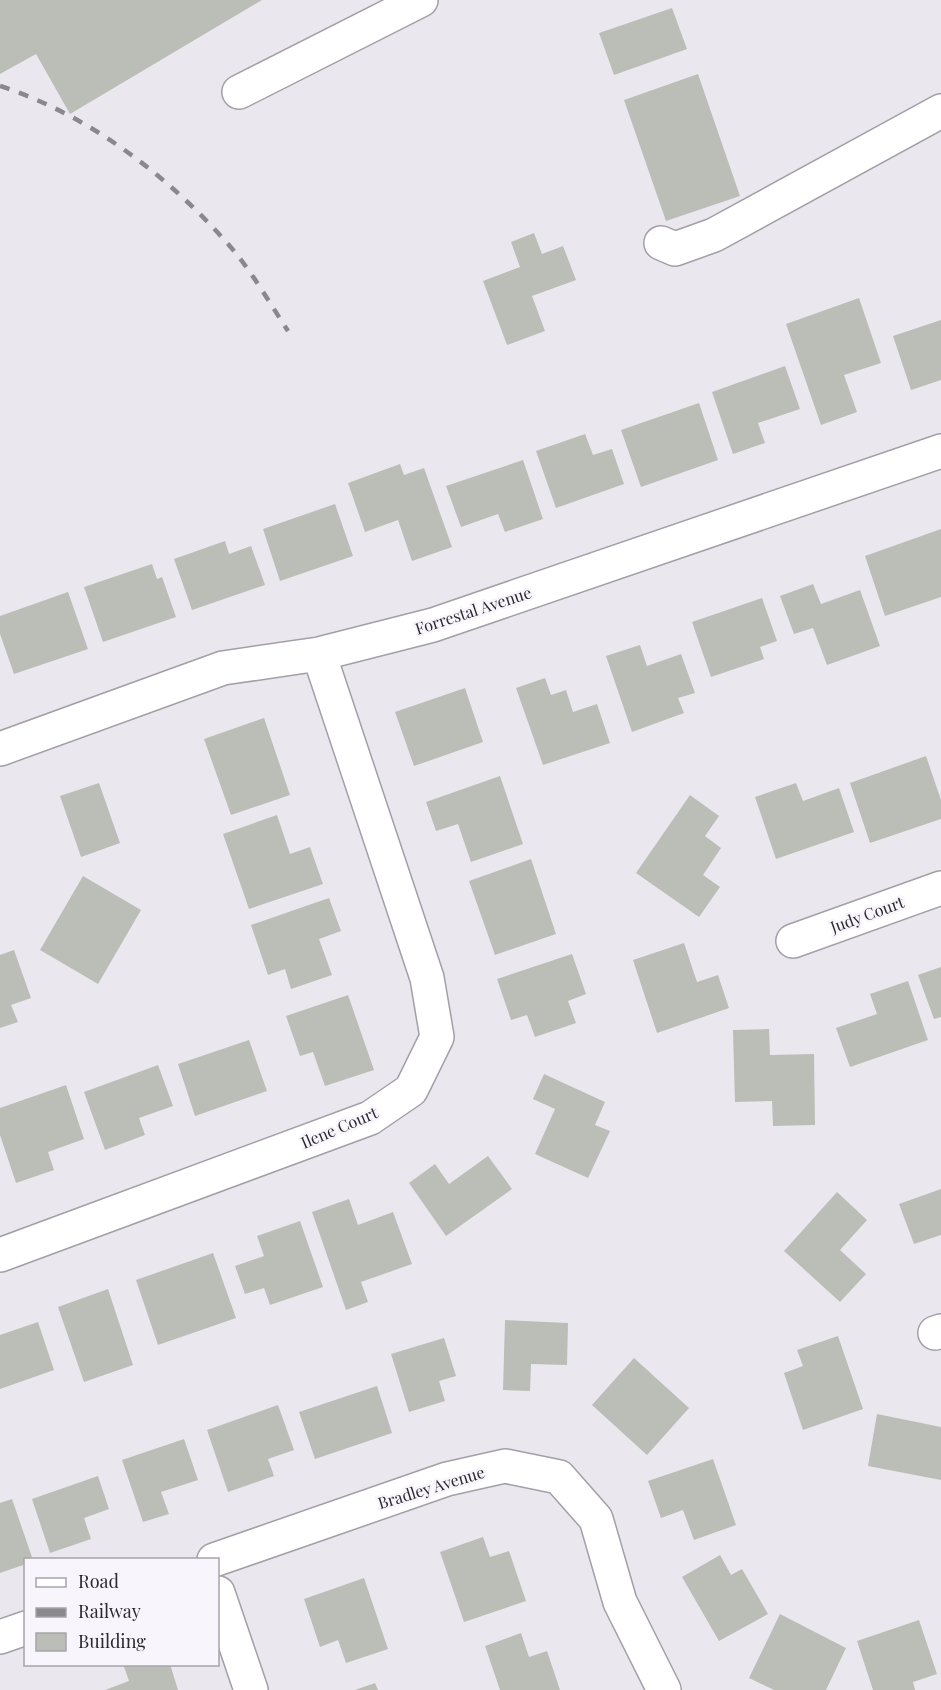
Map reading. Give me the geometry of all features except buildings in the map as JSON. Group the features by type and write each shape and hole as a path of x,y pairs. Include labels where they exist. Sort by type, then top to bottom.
{"street":[{"path":"239,93 421,0"},
{"path":"661,243 675,249 714,235 941,111"},
{"name":"Forrestal Avenue","path":"0,748 223,668 320,654 433,625 941,451"},
{"name":"Ilene Court","path":"0,1255 370,1118 411,1089 437,1037 427,978 320,654"},
{"name":"Judy Court","path":"793,940 941,888"},
{"name":"Bradley Avenue","path":"219,1558 447,1479 505,1466 559,1477 596,1519 621,1602 664,1690"},
{"path":"219,1596 252,1690"},
{"path":"0,1637 24,1629"}],"railway":[{"path":"0,86 65,113 153,171 228,244 252,275 288,331"}]}
